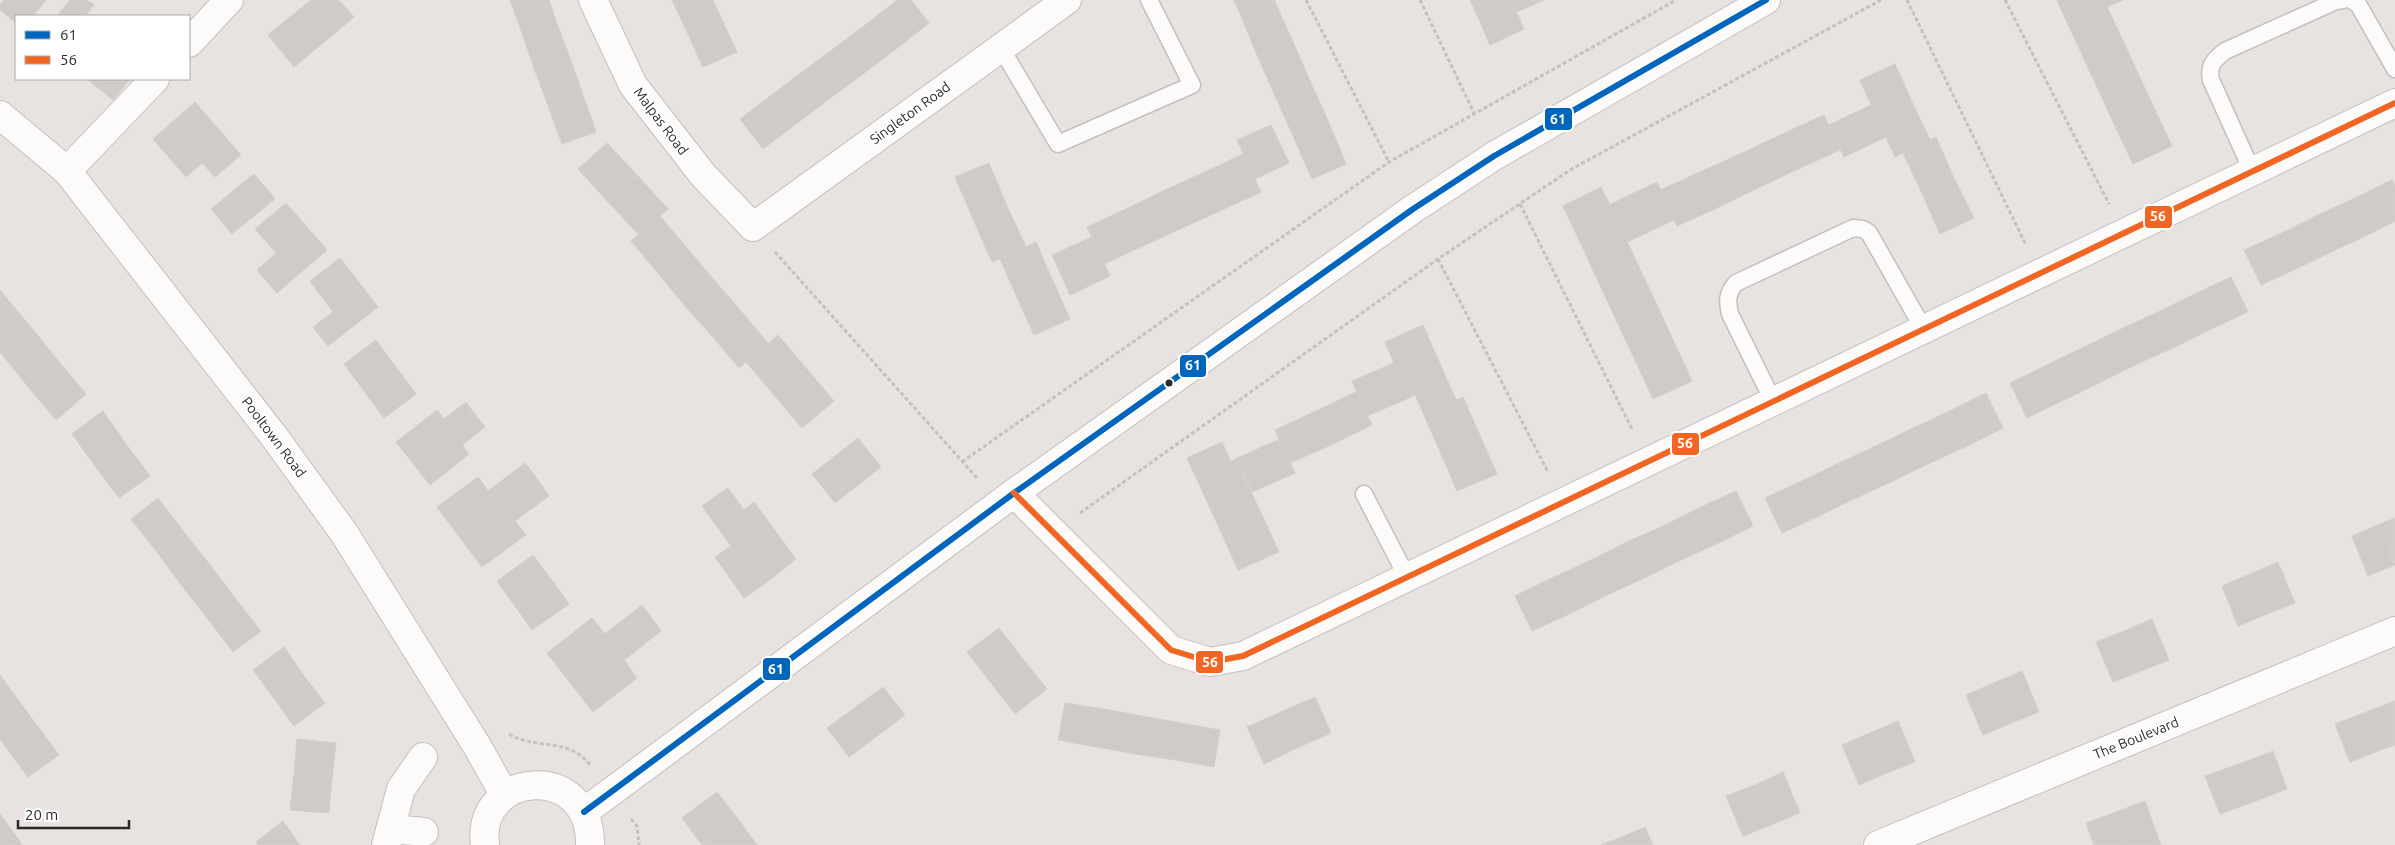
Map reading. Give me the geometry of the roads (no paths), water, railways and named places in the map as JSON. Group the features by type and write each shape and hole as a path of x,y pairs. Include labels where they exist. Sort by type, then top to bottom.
{"street":[{"path":"190,42 229,0"},
{"name":"Malpas Road","path":"593,0 633,85 703,175 753,227"},
{"name":"Singleton Road","path":"753,227 1067,0"},
{"path":"584,812 1007,498 1429,199 1494,156 1766,0"},
{"path":"67,171 154,80"},
{"path":"1007,498 1053,532 1172,650 1210,662 1243,656 2395,102"},
{"name":"Pooltown Road","path":"0,115 67,171 273,435 344,533 477,746 504,794"},
{"name":"The Boulevard","path":"1878,845 2395,631"},
{"path":"423,757 401,789 389,837 424,832"},
{"path":"485,845 484,836 488,817 504,794 536,784 555,788 571,796 584,812 590,829 590,845"}],"lane":[{"path":"1000,48 1058,144 1192,85 1149,0"},
{"path":"2252,171 2211,80 2209,70 2214,60 2225,50 2343,0"},
{"path":"2351,0 2358,4 2395,69"},
{"path":"1773,401 1730,314 1727,300 1730,290 1736,283 1853,228 1863,229 1869,233 1923,328"},
{"path":"1364,494 1407,577"}]}
